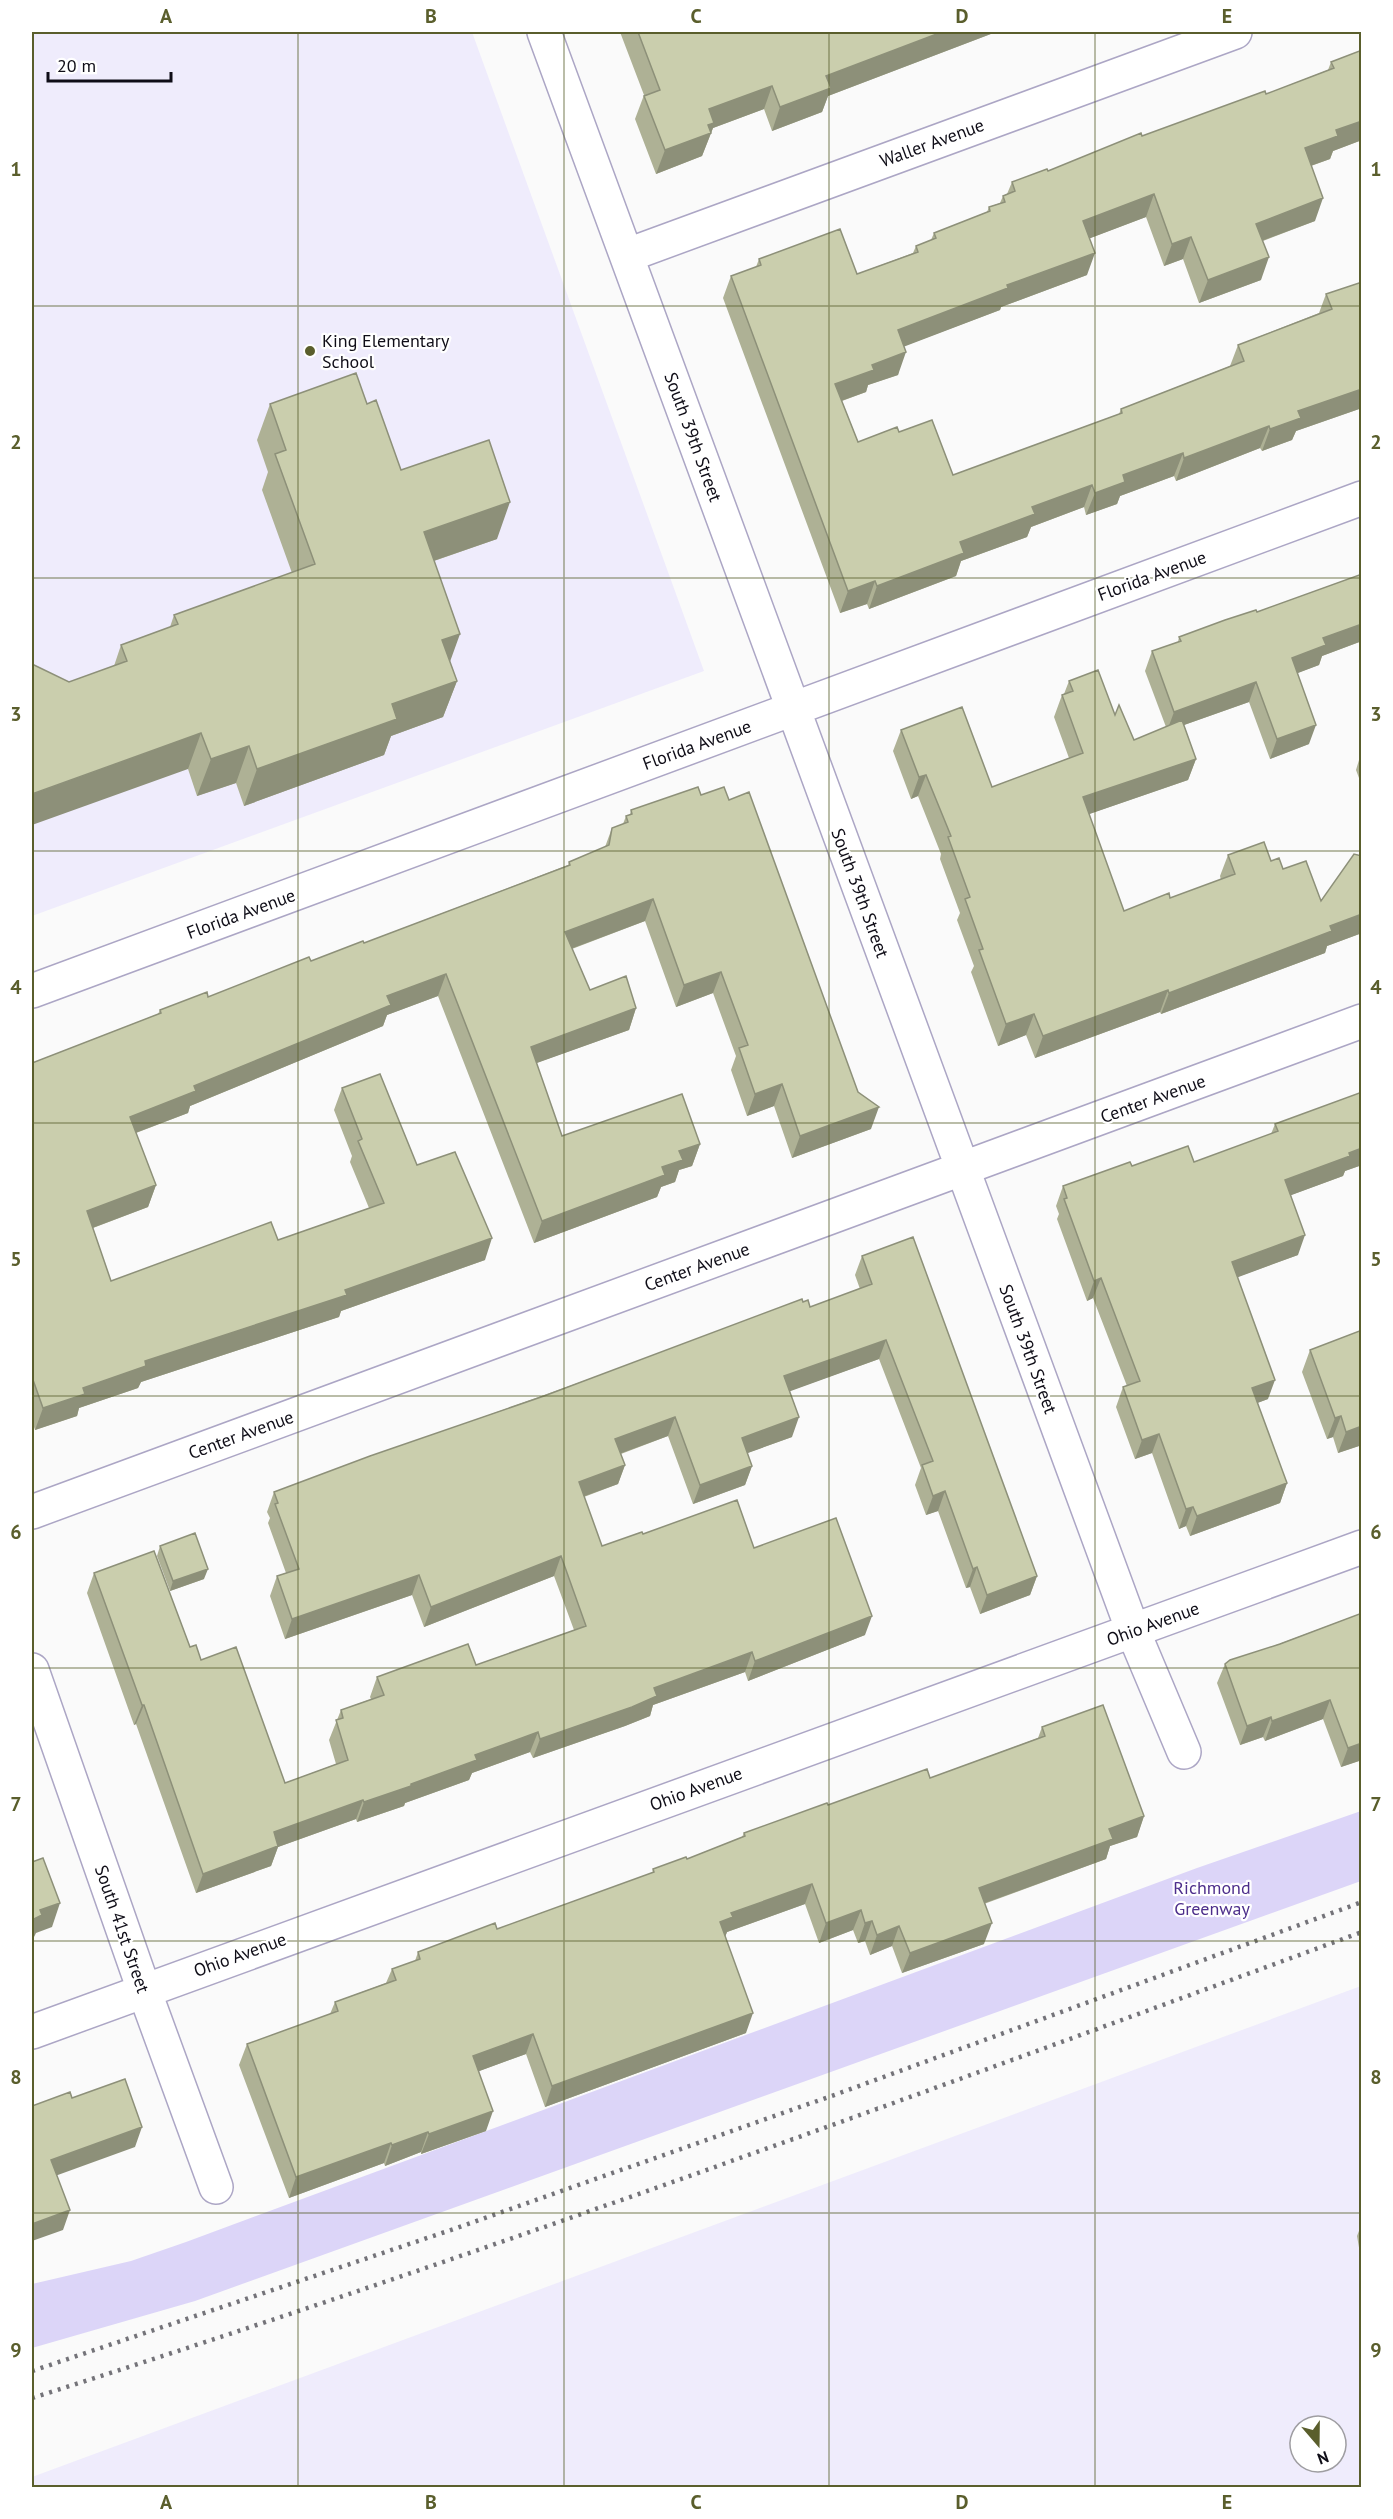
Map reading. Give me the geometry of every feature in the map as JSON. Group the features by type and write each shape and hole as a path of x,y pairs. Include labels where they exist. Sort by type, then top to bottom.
{"street":[{"name":"South 39th Street","path":"544,32 628,255 792,710 1132,1631 1184,1752"},
{"name":"Waller Avenue","path":"628,255 1235,32"},
{"name":"Florida Avenue","path":"32,991 1362,498"},
{"name":"Center Avenue","path":"32,1512 1362,1021"},
{"name":"Ohio Avenue","path":"32,2032 1362,1547"},
{"name":"South 41st Street","path":"32,1670 216,2187"}],"shaded area":[{"name":"King Elementary School","path":"32,32 472,32 704,671 32,916"},
{"path":"1361,1986 1361,2487 32,2488 32,2477"}],"green space":[{"name":"Richmond Greenway","path":"1361,1811 1361,1881 195,2301 32,2348 32,2284 131,2261 186,2242 1197,1868"}],"building":[{"path":"638,32 942,32 826,76 831,88 780,107 772,86 709,109 714,123 708,125 711,133 665,150 644,96 660,90"},
{"path":"1362,50 1362,121 1336,130 1338,136 1305,148 1323,198 1256,224 1269,257 1208,280 1191,237 1172,244 1154,194 1083,221 1095,253 1007,285 1008,288 898,330 906,352 872,365 874,370 835,384 858,442 897,427 899,432 932,420 953,475 1122,413 1121,409 1244,361 1238,345 1332,309 1326,294 1362,282 1362,389 1298,411 1301,418 1270,429 1269,426 1184,458 1183,453 1123,475 1125,482 1095,493 1092,485 1032,507 1035,514 960,542 964,553 877,586 875,581 848,591 731,276 761,265 759,259 840,229 857,274 918,252 916,246 936,238 934,233 990,211 989,207 1005,202 1003,196 1015,191 1012,182 1047,169 1048,171 1141,133 1142,136 1265,91 1266,94 1334,68 1331,62"},
{"path":"356,373 367,404 376,400 401,470 489,440 510,502 424,532 460,634 442,640 457,681 392,704 397,719 257,769 249,746 211,759 201,733 32,794 32,664 69,682 127,661 121,645 178,624 174,615 315,564 275,454 286,450 270,404"},
{"path":"1362,574 1362,624 1323,638 1326,645 1292,658 1316,725 1277,739 1256,682 1174,712 1152,651 1181,641 1179,637 1225,620 1256,610 1257,612"},
{"path":"1098,670 1115,715 1119,705 1134,740 1182,720 1196,759 1083,797 1124,911 1169,893 1170,898 1235,874 1228,855 1264,842 1271,861 1279,858 1283,869 1306,861 1321,901 1354,854 1362,856 1362,914 1330,926 1332,931 1169,993 1168,990 1043,1036 1034,1014 1006,1024 979,950 983,949 965,899 970,897 948,837 951,836 926,775 919,777 901,730 962,707 992,787 1083,753 1062,695 1073,691 1069,681"},
{"path":"698,787 701,795 724,787 729,800 749,792 858,1092 879,1107 800,1136 782,1084 755,1094 739,1048 748,1045 721,972 684,985 653,899 565,932 590,990 626,976 636,1008 531,1047 562,1136 682,1094 700,1144 679,1151 683,1160 662,1167 665,1175 542,1221 446,974 387,996 391,1005 194,1086 196,1091 130,1117 156,1185 87,1211 111,1281 271,1222 278,1240 384,1203 358,1141 362,1139 342,1088 380,1074 417,1165 455,1152 492,1238 345,1290 347,1295 145,1361 146,1366 83,1388 85,1394 43,1408 32,1377 32,1063 161,1013 160,1010 207,992 208,997 309,957 311,961 363,941 364,943 570,865 569,862 609,845 612,828 628,822 626,816 632,814 631,810"},
{"path":"1362,1092 1362,1148 1349,1153 1350,1156 1285,1180 1305,1235 1232,1262 1275,1380 1252,1388 1287,1483 1197,1516 1193,1507 1186,1509 1159,1434 1142,1440 1123,1387 1140,1381 1101,1278 1094,1281 1064,1199 1067,1198 1063,1186 1130,1162 1132,1166 1188,1146 1194,1162 1278,1131 1275,1124"},
{"path":"913,1237 1037,1576 987,1595 977,1567 973,1569 945,1491 933,1496 922,1465 933,1461 886,1340 784,1376 799,1417 742,1438 752,1466 700,1485 675,1417 615,1439 625,1465 579,1482 602,1546 642,1532 643,1534 737,1500 754,1548 836,1518 872,1616 755,1661 752,1652 654,1688 657,1696 632,1707 540,1739 538,1732 475,1755 477,1760 411,1784 411,1786 364,1802 363,1800 274,1832 278,1846 203,1874 144,1705 142,1705 94,1573 154,1551 190,1647 196,1645 201,1660 236,1647 285,1783 348,1760 336,1720 343,1718 341,1710 384,1695 377,1677 468,1644 476,1665 586,1626 561,1556 431,1607 419,1575 292,1619 277,1576 299,1569 275,1504 278,1503 274,1492 544,1396 802,1299 803,1302 808,1300 810,1307 872,1284 862,1256"},
{"path":"1362,1330 1362,1426 1346,1432 1341,1416 1335,1418 1310,1350"},
{"path":"195,1533 208,1569 173,1581 160,1546"},
{"path":"1362,1613 1362,1743 1348,1748 1330,1700 1272,1721 1271,1717 1247,1726 1225,1664 1230,1660"},
{"path":"1103,1705 1144,1816 1109,1829 1113,1839 979,1888 992,1923 910,1953 899,1926 877,1935 872,1921 865,1923 861,1910 826,1923 812,1884 731,1913 733,1917 720,1922 753,2013 552,2086 533,2034 473,2056 493,2111 429,2134 428,2132 392,2145 391,2143 296,2177 247,2044 338,2011 335,2002 396,1980 392,1969 420,1959 418,1952 495,1923 497,1929 654,1872 653,1869 686,1857 687,1859 745,1836 744,1833 927,1769 930,1778 1045,1736 1042,1727"},
{"path":"43,1858 60,1903 40,1910 42,1915 32,1920 32,1862"},
{"path":"125,2079 142,2127 51,2160 70,2210 32,2224 32,2106 70,2092 72,2098"}],"railway":[{"path":"32,2371 445,2232 837,2094 1362,1902"},
{"path":"32,2398 200,2344 533,2231 1362,1932"}],"place":[{"name":"King Elementary School","path":"310,351"}]}
